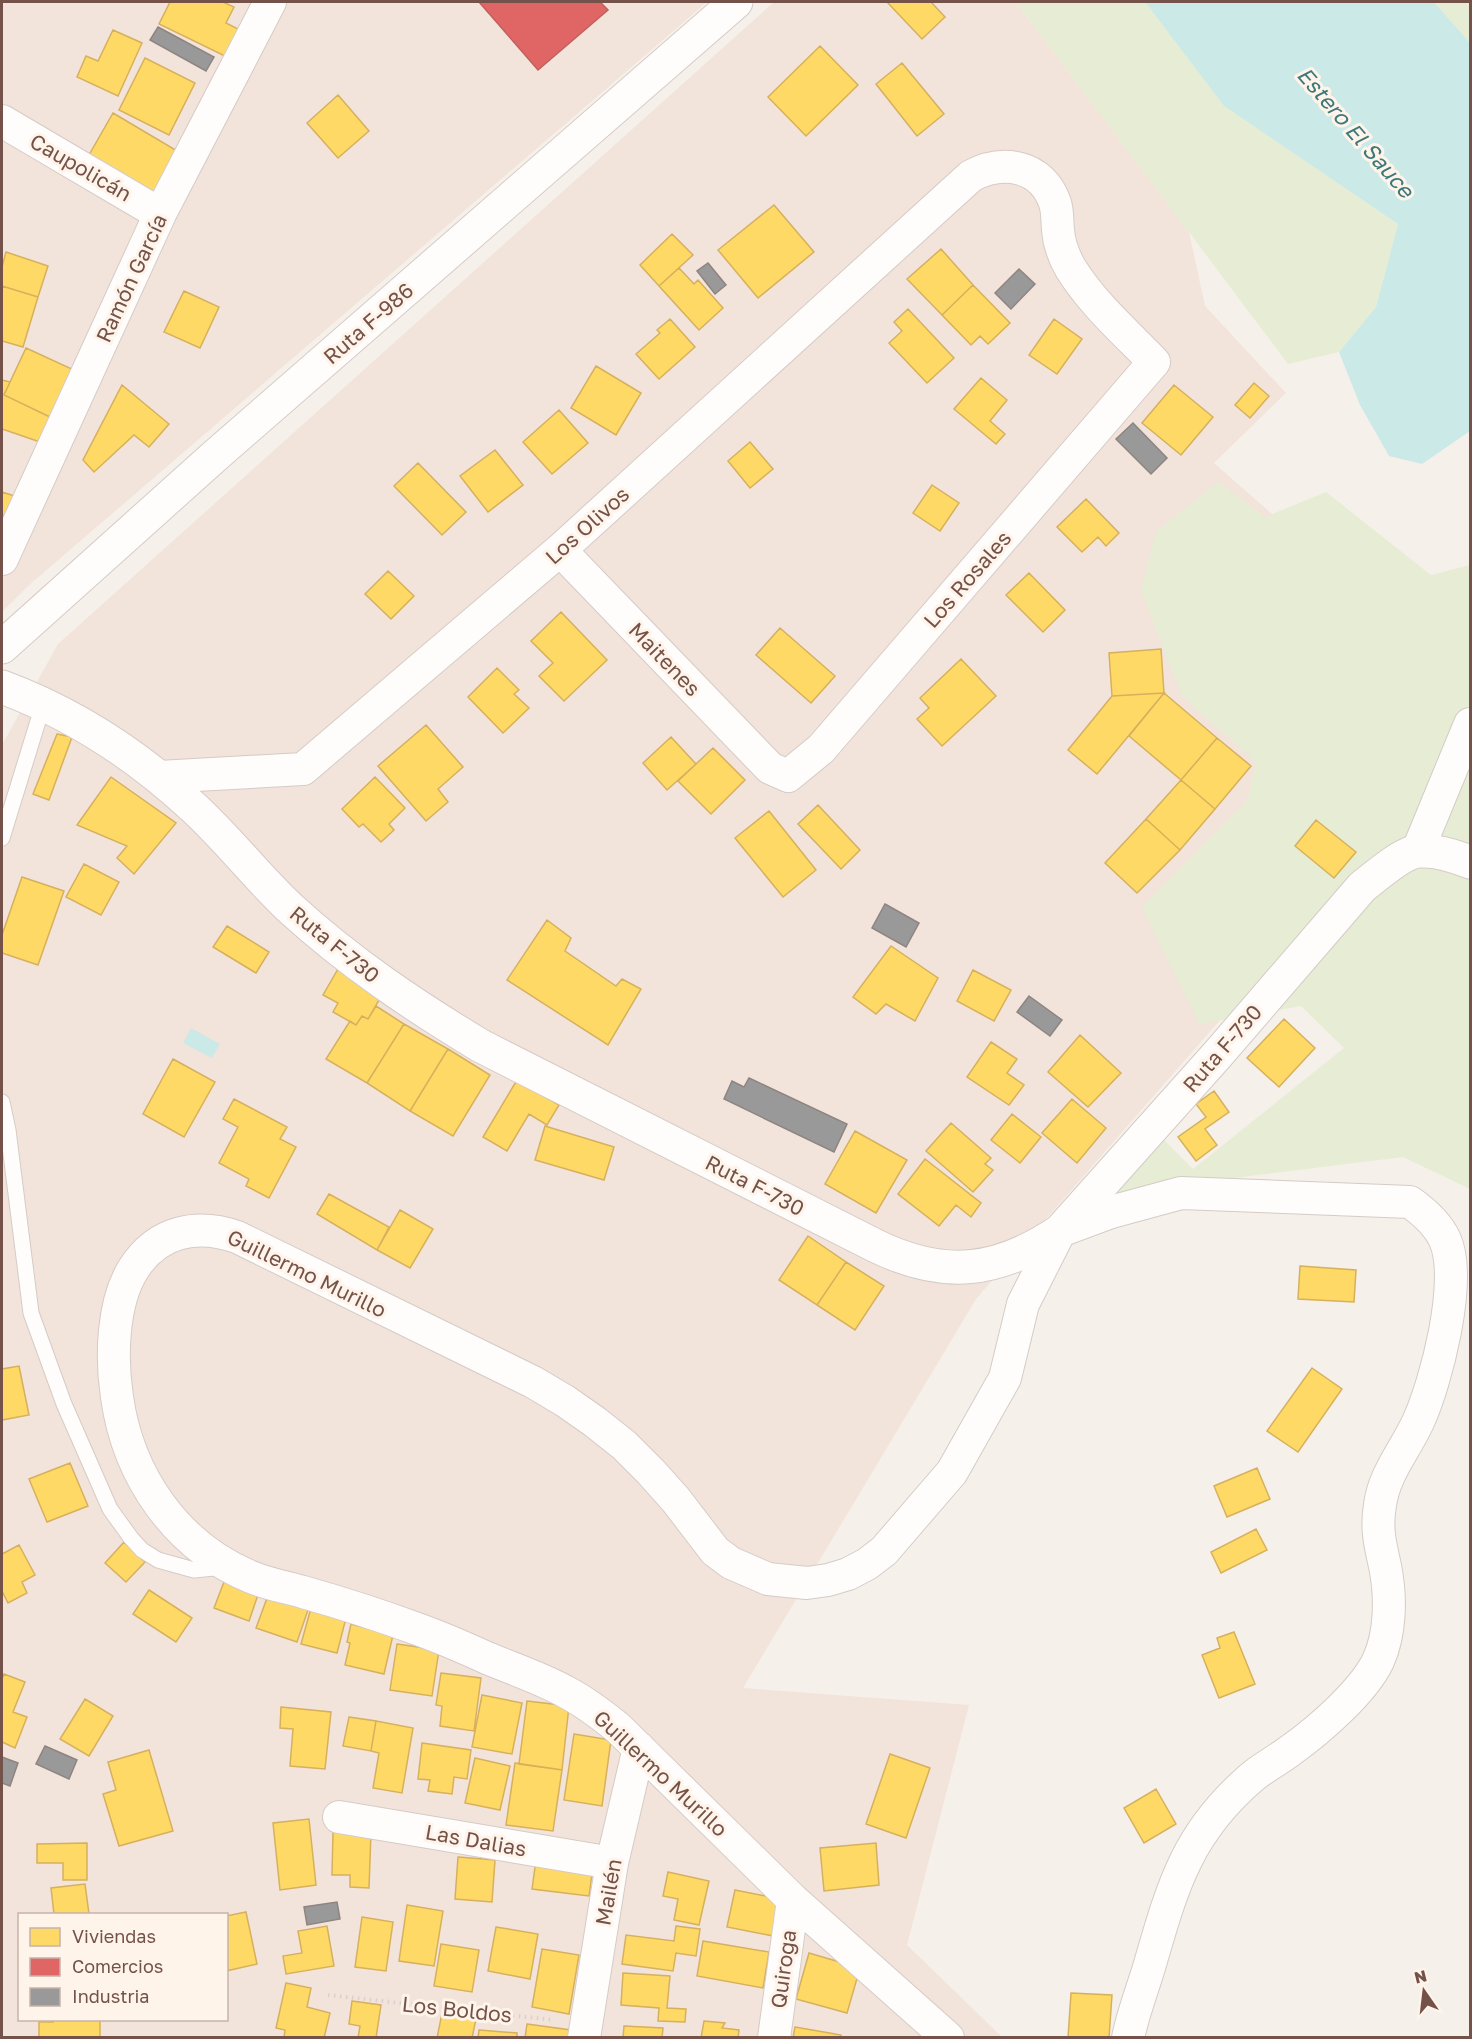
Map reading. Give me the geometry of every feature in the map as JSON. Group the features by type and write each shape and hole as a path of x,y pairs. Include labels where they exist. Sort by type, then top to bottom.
{"street":[{"name":"Ramón García","path":"2,559 160,213 270,2"},
{"name":"Ruta F-986","path":"2,647 216,455 736,2"},
{"name":"Caupolicán","path":"2,122 160,213"},
{"name":"Los Olivos","path":"159,777 303,769 560,550 971,176 996,166 1009,166 1022,169 1044,184 1056,205 1059,242 1069,266 1093,299 1154,362"},
{"name":"Los Rosales","path":"770,768 788,776 821,749 1154,362"},
{"name":"Maitenes","path":"560,550 770,768"},
{"name":"Ruta F-730","path":"2,687 43,705 93,732 159,777 193,806 225,838 254,873 319,933 365,971 422,1011 481,1046 876,1246 897,1256 941,1267 964,1268 1013,1258 1038,1246 1060,1231 1218,1054 1362,887 1387,866 1418,850"},
{"path":"1470,724 1418,850 1441,853 1470,862"},
{"path":"1060,1231 1111,1212 1182,1193 1410,1202 1430,1218 1445,1240 1451,1257 1453,1275 1431,1388 1404,1450 1386,1480 1380,1502 1379,1545 1385,1566 1388,1610 1384,1644 1378,1661 1363,1683 1326,1722 1291,1750 1254,1775 1229,1797 1208,1822 1190,1850 1173,1890 1128,2037"},
{"name":"Guillermo Murillo","path":"948,2037 793,1900 639,1748 596,1710 566,1692 421,1630 303,1592 277,1587 228,1567 187,1538 156,1503 127,1443 114,1379 114,1346 118,1315 126,1285 133,1270 142,1256 155,1245 185,1232 203,1230 220,1231 237,1237 533,1382 595,1422 624,1445 651,1472 715,1551 731,1563 768,1579 807,1583 848,1574 867,1564 884,1551 952,1472 1005,1378 1023,1304 1060,1231"},
{"name":"Mailén","path":"585,2030 612,1863 639,1748"},
{"name":"Las Dalias","path":"339,1817 612,1863"},
{"name":"Quiroga","path":"774,2037 793,1900"}],"lane":[{"path":"2,838 43,705"},
{"path":"2,1102 9,1130 31,1313 64,1404 105,1501 131,1538 142,1550 158,1560 194,1570 228,1567"}],"path":[{"name":"Los Boldos","path":"328,1995 585,2030"}],"shaded area":[{"path":"2,2 707,2 28,586 2,612"},
{"path":"774,2 1016,2 1189,232 1205,306 1286,393 1214,463 1469,687 1242,995 976,1299 743,1688 969,1705 907,1945 1002,2037 2,2038 2,745 58,644"}],"green space":[{"path":"1016,2 1145,2 1224,106 1398,224 1376,307 1339,352 1288,364"},
{"path":"1434,2 1470,2 1470,43"},
{"path":"1218,482 1265,517 1326,492 1431,575 1470,565 1470,1189 1403,1157 1105,1194 1160,1136 1193,1169 1344,1048 1301,1006 1199,1024 1142,907 1248,799 1256,762 1182,696 1141,590 1156,532"}],"water":[{"name":"Estero El Sauce","path":"1145,2 1434,2 1470,43 1470,431 1422,464 1389,456 1360,405 1339,352 1376,307 1398,224 1224,106"},
{"path":"191,1028 220,1044 212,1058 183,1043"}],"building: Viviendas":[{"path":"170,2 223,2 234,7 226,23 246,33 233,60 159,24"},
{"path":"887,2 931,2 945,17 922,39"},
{"path":"113,30 142,43 118,96 77,77 86,56 98,61"},
{"path":"820,46 858,85 806,136 768,97"},
{"path":"145,58 195,83 169,135 119,110"},
{"path":"902,63 944,114 917,136 876,84"},
{"path":"338,95 369,131 338,158 307,123"},
{"path":"113,113 184,155 160,196 89,155"},
{"path":"774,205 814,252 758,298 718,250"},
{"path":"672,234 693,255 659,286 640,265"},
{"path":"941,249 973,285 942,315 907,279"},
{"path":"6,252 48,266 38,297 2,286 2,267"},
{"path":"679,268 694,284 698,280 723,308 699,330 659,286"},
{"path":"973,285 1010,323 988,344 980,336 971,345 942,315"},
{"path":"2,286 38,297 23,347 2,341"},
{"path":"184,291 219,307 200,348 164,332"},
{"path":"908,309 954,358 927,383 889,343 902,331 894,322"},
{"path":"670,319 695,347 659,379 636,354 660,333 657,330"},
{"path":"1054,319 1082,339 1057,374 1029,355"},
{"path":"26,348 74,370 52,418 4,395"},
{"path":"596,366 641,393 616,435 571,408"},
{"path":"981,378 1007,400 990,421 1005,434 996,444 954,409"},
{"path":"2,380 10,382 4,395 52,418 43,443 2,429"},
{"path":"1254,383 1269,396 1250,418 1235,405"},
{"path":"122,385 169,424 149,447 134,435 94,472 83,460"},
{"path":"1174,385 1213,417 1181,455 1142,423"},
{"path":"559,410 588,443 552,474 523,442"},
{"path":"750,442 773,469 750,488 728,461"},
{"path":"495,450 523,485 488,512 460,476"},
{"path":"418,463 466,512 442,535 394,486"},
{"path":"932,485 959,503 940,531 913,513"},
{"path":"2,492 18,497 11,518 2,515"},
{"path":"1086,499 1119,533 1106,546 1098,537 1082,552 1057,527"},
{"path":"388,571 414,596 391,619 365,594"},
{"path":"1029,573 1065,610 1043,632 1006,595"},
{"path":"561,612 607,660 564,701 539,676 553,663 531,641"},
{"path":"780,628 835,676 811,703 756,655"},
{"path":"1161,649 1164,693 1112,696 1109,653"},
{"path":"961,659 996,696 942,746 917,719 929,708 920,698"},
{"path":"497,668 519,690 514,694 529,708 503,733 468,697"},
{"path":"1164,693 1217,738 1181,780 1129,736"},
{"path":"1164,693 1097,774 1068,750 1112,696"},
{"path":"426,725 463,767 438,789 448,802 426,821 378,766"},
{"path":"57,734 72,737 49,800 33,794"},
{"path":"671,737 696,764 667,790 643,763"},
{"path":"1217,738 1251,766 1215,809 1181,780"},
{"path":"713,748 745,780 711,814 678,781"},
{"path":"111,777 176,823 134,874 117,858 127,846 77,825"},
{"path":"375,777 405,808 389,824 394,830 381,842 363,824 359,827 342,809"},
{"path":"1181,780 1215,809 1180,850 1146,819"},
{"path":"818,805 860,850 841,869 798,824"},
{"path":"769,811 816,870 783,897 735,838"},
{"path":"1146,819 1180,850 1137,893 1105,863"},
{"path":"1316,820 1356,852 1334,878 1295,846"},
{"path":"84,864 119,882 101,915 66,897"},
{"path":"22,877 64,891 38,965 2,953 2,935"},
{"path":"547,920 571,938 565,951 616,986 622,979 641,989 608,1045 507,980"},
{"path":"227,926 269,952 256,973 213,947"},
{"path":"891,946 938,978 915,1021 886,1004 876,1014 853,997"},
{"path":"338,969 382,995 368,1019 362,1016 356,1025 333,1012 338,1003 323,995"},
{"path":"973,970 1011,990 994,1021 957,1001"},
{"path":"376,1006 404,1024 367,1083 326,1059 350,1021 356,1025 362,1016 368,1019"},
{"path":"1284,1019 1315,1048 1279,1087 1247,1058"},
{"path":"404,1024 448,1049 410,1111 367,1083"},
{"path":"1080,1035 1121,1073 1088,1107 1048,1072"},
{"path":"991,1042 1017,1059 1007,1073 1024,1085 1009,1105 967,1077"},
{"path":"448,1049 490,1075 453,1136 410,1111"},
{"path":"173,1059 215,1082 184,1137 143,1114"},
{"path":"517,1080 559,1105 547,1125 529,1114 507,1151 483,1137"},
{"path":"1214,1091 1229,1112 1205,1129 1217,1145 1196,1161 1178,1137 1206,1117 1196,1104"},
{"path":"234,1099 287,1127 280,1139 296,1147 269,1198 246,1186 249,1179 219,1163 238,1127 223,1119"},
{"path":"1072,1099 1106,1128 1077,1163 1042,1133"},
{"path":"1012,1114 1041,1137 1020,1163 991,1140"},
{"path":"951,1123 991,1158 985,1164 993,1170 973,1192 926,1151"},
{"path":"545,1126 614,1147 604,1180 535,1160"},
{"path":"855,1131 907,1160 876,1213 825,1184"},
{"path":"925,1159 981,1203 971,1217 956,1205 939,1226 898,1194"},
{"path":"329,1194 389,1227 377,1250 317,1214"},
{"path":"400,1210 433,1229 410,1268 377,1250"},
{"path":"808,1236 846,1262 817,1305 779,1280"},
{"path":"846,1262 884,1286 855,1330 817,1305"},
{"path":"1300,1266 1356,1270 1354,1302 1298,1299"},
{"path":"19,1366 29,1415 2,1420 2,1369"},
{"path":"1312,1368 1342,1389 1298,1452 1267,1431"},
{"path":"70,1463 88,1506 47,1522 29,1479"},
{"path":"1257,1468 1270,1499 1227,1517 1214,1486"},
{"path":"1256,1529 1267,1550 1221,1573 1211,1552"},
{"path":"124,1542 145,1562 126,1582 105,1563"},
{"path":"19,1545 35,1575 22,1582 27,1593 8,1603 2,1591 2,1554"},
{"path":"227,1574 261,1586 249,1621 214,1608"},
{"path":"149,1590 192,1618 176,1642 133,1614"},
{"path":"270,1590 310,1604 297,1642 256,1628"},
{"path":"311,1608 346,1618 337,1653 301,1644"},
{"path":"351,1624 393,1635 384,1674 345,1665"},
{"path":"1234,1632 1255,1684 1219,1698 1202,1655 1220,1648 1217,1638"},
{"path":"397,1644 439,1650 432,1696 390,1690"},
{"path":"441,1673 481,1678 474,1731 440,1726 442,1706 436,1705"},
{"path":"4,1674 25,1682 13,1712 27,1717 15,1748 2,1742 2,1679"},
{"path":"482,1695 522,1703 512,1754 472,1747"},
{"path":"85,1699 113,1716 89,1756 60,1739"},
{"path":"527,1701 569,1706 562,1770 519,1764"},
{"path":"281,1707 331,1712 325,1769 290,1766 293,1729 280,1728"},
{"path":"349,1717 376,1721 371,1751 343,1746"},
{"path":"376,1721 413,1728 402,1793 373,1788 379,1753 371,1751"},
{"path":"574,1734 611,1740 602,1806 564,1800"},
{"path":"422,1743 471,1750 467,1779 454,1777 452,1794 428,1791 430,1780 418,1779"},
{"path":"149,1750 173,1831 119,1846 103,1794 116,1790 108,1762"},
{"path":"890,1754 930,1768 906,1838 866,1824"},
{"path":"475,1758 510,1766 500,1810 465,1803"},
{"path":"515,1763 562,1770 553,1831 506,1825"},
{"path":"1156,1789 1176,1824 1144,1843 1124,1808"},
{"path":"309,1819 316,1885 280,1890 273,1823"},
{"path":"333,1831 371,1832 369,1888 350,1887 350,1875 332,1875"},
{"path":"87,1843 87,1880 63,1880 63,1863 37,1863 37,1844"},
{"path":"876,1843 879,1885 824,1891 820,1848"},
{"path":"458,1857 495,1860 492,1902 455,1899"},
{"path":"536,1860 593,1867 589,1896 532,1889"},
{"path":"668,1872 709,1881 699,1925 674,1920 678,1899 663,1896"},
{"path":"85,1884 89,1913 54,1913 51,1888"},
{"path":"735,1890 781,1899 773,1936 727,1927"},
{"path":"407,1905 443,1911 434,1966 399,1961"},
{"path":"246,1912 257,1964 228,1971 228,1916"},
{"path":"362,1917 393,1922 386,1971 355,1967"},
{"path":"327,1926 334,1966 286,1974 283,1956 302,1953 298,1931"},
{"path":"676,1926 700,1929 696,1956 676,1953 673,1971 622,1964 626,1935 674,1941"},
{"path":"496,1927 538,1934 530,1979 488,1971"},
{"path":"703,1941 769,1952 763,1988 697,1976"},
{"path":"441,1944 479,1950 472,1992 434,1986"},
{"path":"542,1949 579,1955 569,2014 532,2007"},
{"path":"809,1953 860,1968 847,2013 796,1999"},
{"path":"623,1973 670,1976 667,2008 686,2009 685,2022 658,2021 659,2008 621,2005"},
{"path":"286,1983 311,1988 307,2007 330,2013 324,2038 284,2038 285,2030 276,2028"},
{"path":"1071,1993 1112,1995 1109,2038 1068,2038"},
{"path":"352,2001 381,2005 376,2038 358,2038 360,2026 349,2024"},
{"path":"442,2013 476,2019 472,2038 437,2038"},
{"path":"100,2021 100,2038 39,2038 39,2022"},
{"path":"704,2021 725,2023 722,2028 739,2030 738,2038 701,2038"},
{"path":"527,2024 571,2030 570,2038 525,2038"},
{"path":"624,2026 663,2028 662,2038 623,2038"},
{"path":"795,2027 841,2035 840,2038 793,2038"},
{"path":"479,2030 517,2033 517,2038 478,2038"}],"building: Comercios":[{"path":"479,2 600,2 608,10 538,70"}],"building: Industria":[{"path":"158,27 214,57 206,71 150,40"},
{"path":"708,263 726,285 715,294 697,271"},
{"path":"1019,269 1035,284 1011,309 995,293"},
{"path":"1133,423 1167,458 1151,474 1116,439"},
{"path":"885,904 919,923 906,947 872,928"},
{"path":"1029,996 1062,1020 1050,1036 1017,1012"},
{"path":"749,1078 847,1124 834,1152 724,1099 732,1081 744,1087"},
{"path":"45,1746 77,1760 69,1779 36,1764"},
{"path":"2,1757 18,1763 10,1786 2,1783"},
{"path":"337,1902 340,1919 307,1925 304,1907"}]}
